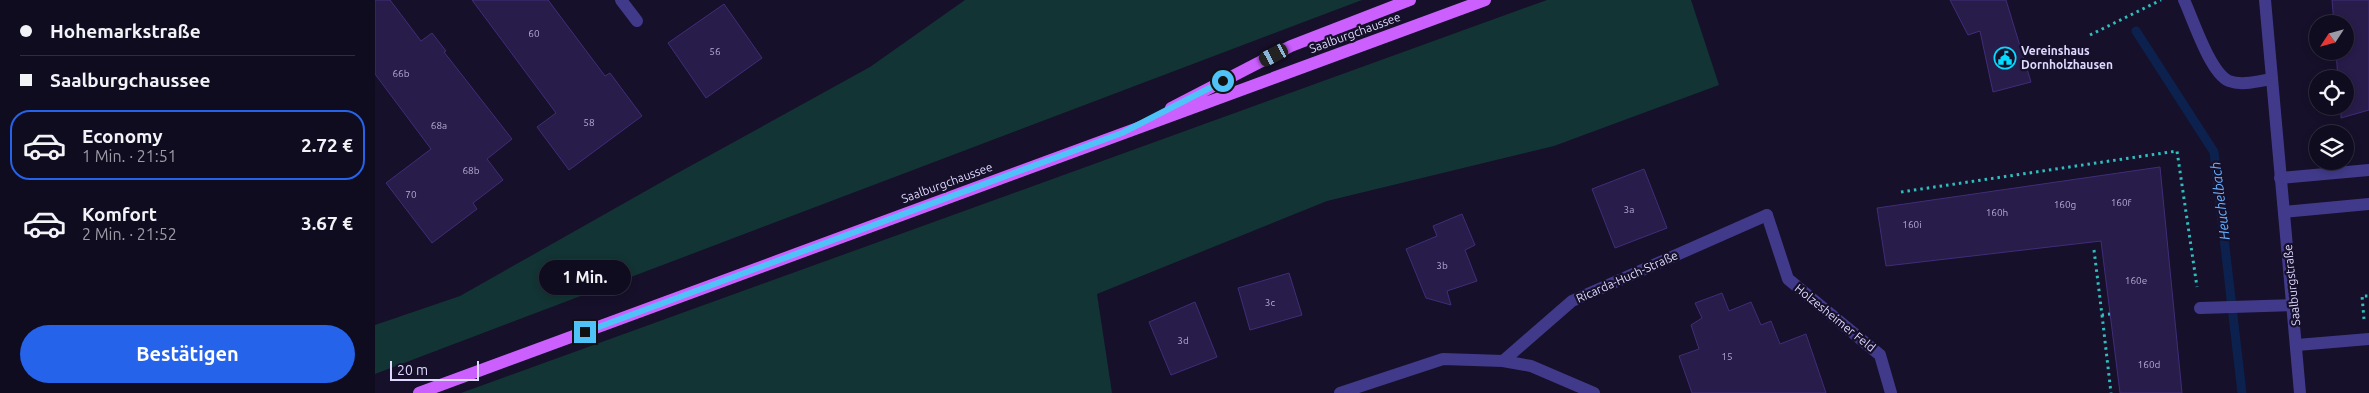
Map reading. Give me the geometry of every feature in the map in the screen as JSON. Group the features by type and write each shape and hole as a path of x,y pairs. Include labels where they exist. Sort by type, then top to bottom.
{"main road":[{"path":"1122,133 1291,46 1410,0"},
{"name":"Saalburgchaussee","path":"419,393 1485,0"}],"street":[{"path":"621,0 637,21"},
{"path":"2184,0 2215,68 2229,80 2248,83 2272,79"},
{"name":"Saalburgstraße","path":"2265,0 2280,178 2294,305 2300,393"},
{"path":"2280,178 2369,170"},
{"path":"2284,212 2369,204"},
{"name":"Ricarda-Huch-Straße","path":"1503,361 1572,301 1767,215"},
{"name":"Holzesheimer Feld","path":"1767,215 1787,279 1880,355 1891,393"},
{"path":"2200,308 2294,305"},
{"path":"2297,345 2367,339"},
{"path":"1340,393 1443,359 1503,361 1531,366 1594,393"}],"path":[{"path":"2090,35 2161,0"},
{"path":"1901,192 2177,150 2200,308"},
{"path":"2094,250 2111,393"},
{"path":"2367,339 2362,296 2369,296"},
{"path":"2102,315 2111,314"}],"green space":[{"path":"965,0 1362,0 375,374 375,325 460,296 870,67"},
{"path":"1547,0 1691,0 1719,85 1554,146 1327,201 1097,294 1112,393 461,393"}],"building":[{"path":"375,0 390,0 421,41 432,33 446,51 444,52 512,139 487,159 503,180 473,203 477,209 432,243 386,183 431,149 375,74"},
{"path":"472,0 548,0 605,76 610,73 642,116 569,170 537,127 556,113"},
{"name":"Vereinshaus Dornholzhausen","path":"1950,0 2006,0 2031,82 1993,92 1980,31 1968,35"},
{"path":"2332,0 2369,0 2369,110 2354,114 2354,70 2337,70 2337,60 2354,60 2354,15 2333,15"},
{"path":"724,4 762,58 706,98 668,43"},
{"path":"2341,115 2352,115 2341,118"},
{"path":"2160,167 2182,393 2120,393 2101,241 1886,266 1877,208"},
{"path":"1644,169 1667,228 1615,248 1592,189"},
{"path":"1462,214 1475,245 1465,250 1477,281 1447,291 1451,305 1426,298 1406,249 1437,236 1433,226"},
{"path":"1289,273 1302,315 1250,330 1238,288"},
{"path":"1722,293 1729,311 1751,302 1761,325 1771,321 1780,344 1806,334 1826,393 1692,393 1679,356 1699,349 1691,325 1702,318 1695,303"},
{"path":"1195,302 1217,357 1171,375 1149,322"}],"waterway":[{"name":"Heuchelbach","path":"2136,31 2214,152 2242,393"}],"place":[{"name":"Vereinshaus Dornholzhausen","path":"2005,58"}],"route":[{"path":"585,332 1122,133 1223,81"}]}
